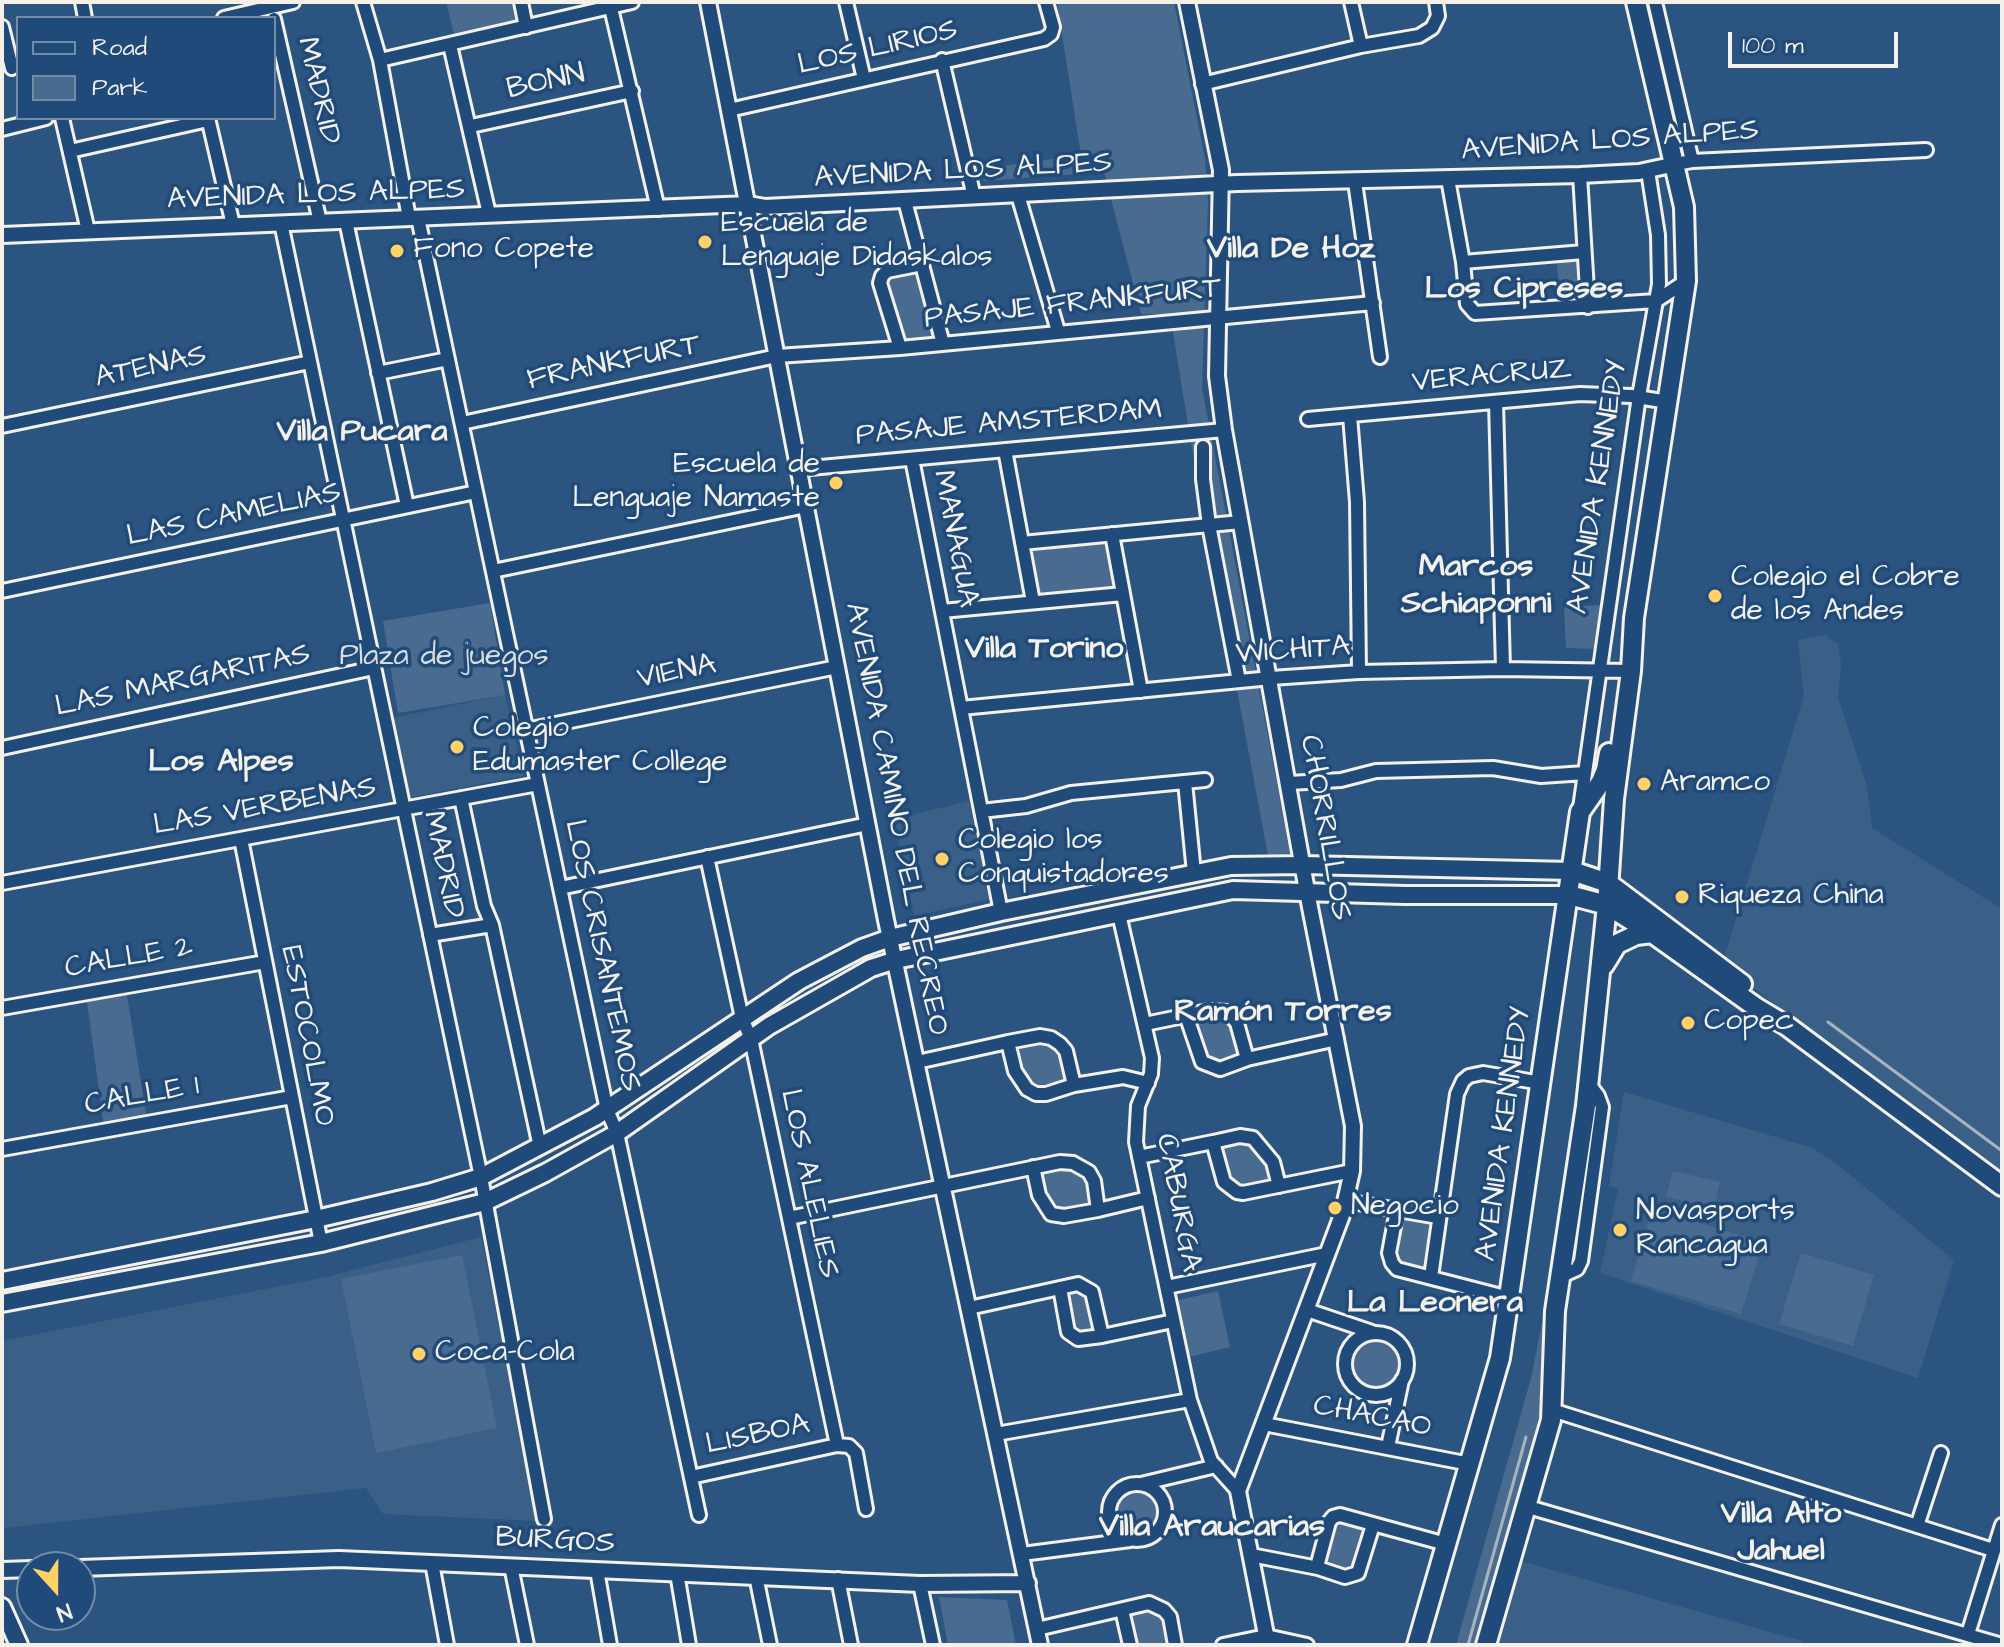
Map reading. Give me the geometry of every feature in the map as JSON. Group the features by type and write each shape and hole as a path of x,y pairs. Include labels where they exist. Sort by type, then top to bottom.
{"main road":[{"name":"AVENIDA KENNEDY","path":"1417,1645 1500,1358 1580,812 1606,770 1626,671 1686,281 1684,163 1647,7"},
{"name":"AVENIDA KENNEDY","path":"1486,1645 1552,1410 1555,1311 1576,1183 1601,971 1626,671"},
{"path":"2,1281 316,1219 432,1192 481,1177 607,1110 812,973 862,948 890,938 1001,912 1231,866 1572,871 1608,883 1713,959 1787,1026"},
{"path":"1485,869 1482,883 1485,894"},
{"path":"2,1303 321,1243 485,1202 617,1133 751,1039 871,968 896,960 1233,890 1405,895 1569,895 1607,905 1787,1026 2002,1186"},
{"path":"1601,971 1617,944 1636,935 1652,933"},
{"path":"2,1607 19,1645"}],"street":[{"path":"240,16 272,12 293,2"},
{"name":"LOS CRISANTEMOS","path":"363,2 380,60 448,359 607,1110 617,1133 699,1515"},
{"path":"521,2 526,27"},
{"path":"380,60 632,2"},
{"name":"AVENIDA CAMINO DEL RECREO","path":"708,2 890,938 1040,1645"},
{"path":"846,2 864,79"},
{"name":"LOS LIRIOS","path":"729,110 1044,39 1051,34 1053,27 1046,2"},
{"name":"CHORRILLOS","path":"1187,2 1218,152 1221,184 1217,376 1224,430 1307,891 1353,1126 1352,1171 1346,1201 1238,1491"},
{"path":"1351,2 1361,46"},
{"path":"1202,84 1361,46 1419,36 1432,28 1438,16 1436,2"},
{"path":"611,8 658,209"},
{"path":"2,27 11,68"},
{"name":"MADRID","path":"276,30 320,222"},
{"path":"450,45 489,214"},
{"path":"942,60 974,197"},
{"name":"BONN","path":"471,126 632,91"},
{"path":"2,129 38,120"},
{"path":"62,120 88,231"},
{"path":"70,151 204,120"},
{"path":"208,120 233,225"},
{"name":"AVENIDA LOS ALPES","path":"2,235 748,204 765,207 1221,184 1580,175 1648,171 1684,163 1926,150"},
{"name":"AVENIDA KENNEDY","path":"1580,812 1639,396 1656,301 1660,253 1648,171"},
{"path":"1580,175 1588,307"},
{"path":"1448,179 1467,304 1475,313 1656,301 1686,281"},
{"path":"1355,182 1380,357"},
{"path":"1018,195 1058,331"},
{"path":"905,201 943,344"},
{"path":"346,221 407,506"},
{"name":"MADRID","path":"281,223 481,1177 544,1519"},
{"path":"1463,262 1584,252"},
{"path":"900,348 880,283 887,271 922,264"},
{"name":"PASAJE FRANKFURT","path":"777,356 900,348 1373,303"},
{"name":"FRANKFURT","path":"462,423 777,356"},
{"path":"378,373 448,359"},
{"name":"ATENAS","path":"2,426 310,362"},
{"name":"VERACRUZ","path":"1308,419 1580,394 1639,396 1668,402"},
{"path":"1496,402 1503,669"},
{"path":"1350,416 1357,502 1359,672"},
{"name":"PASAJE AMSTERDAM","path":"799,469 1224,430"},
{"path":"1203,447 1203,479 1209,525 1239,681"},
{"path":"1005,450 1033,602"},
{"name":"MANAGUA","path":"912,459 1001,912"},
{"name":"LAS CAMELIAS","path":"2,591 476,492"},
{"path":"493,571 806,506"},
{"path":"1022,543 1241,522"},
{"path":"1112,534 1141,691"},
{"path":"942,611 1123,594"},
{"name":"VIENA","path":"526,730 837,667"},
{"name":"LAS MARGARITAS","path":"2,748 374,668"},
{"name":"WICHITA","path":"961,708 1359,672 1503,669 1626,671"},
{"path":"1289,783 1341,780 1376,771 1493,768 1534,776 1585,773"},
{"path":"981,811 1026,806 1071,793 1205,780"},
{"path":"1185,782 1194,873"},
{"name":"LAS VERBENAS","path":"2,883 538,784"},
{"path":"461,798 540,1147"},
{"path":"560,888 868,824"},
{"name":"ESTOCOLMO","path":"241,839 321,1243"},
{"name":"LOS ALELIES","path":"707,857 742,1018 751,1039 837,1445 849,1446 856,1453 866,1509"},
{"name":"CABURGA","path":"1119,914 1152,1058 1148,1083 1138,1106 1136,1142 1139,1157 1190,1400 1202,1440 1216,1466 1238,1491"},
{"path":"430,935 492,925"},
{"name":"CALLE 2","path":"2,1008 265,962"},
{"path":"1145,1024 1208,1011 1228,1012 1237,1023 1247,1059"},
{"path":"1186,1015 1202,1062 1220,1069 1247,1059 1337,1039"},
{"path":"917,1062 1040,1036 1051,1038 1066,1051 1074,1085"},
{"path":"1008,1042 1015,1071 1027,1089 1036,1094 1129,1076 1148,1083"},
{"path":"1431,1277 1457,1094 1463,1081 1469,1076 1483,1073 1541,1083"},
{"name":"CALLE 1","path":"2,1149 292,1097"},
{"path":"1139,1157 1240,1136 1253,1138 1273,1162 1279,1186"},
{"path":"1213,1142 1224,1182 1231,1189 1243,1193 1352,1171"},
{"path":"789,1218 1060,1162 1080,1166 1089,1172 1094,1181 1098,1210"},
{"path":"1033,1167 1042,1202 1051,1214 1064,1216 1148,1198"},
{"path":"1346,1201 1438,1217"},
{"path":"1397,1210 1389,1253 1397,1269 1509,1298"},
{"path":"1167,1287 1327,1254"},
{"path":"969,1308 1078,1284 1092,1292 1102,1336"},
{"path":"1060,1288 1068,1332 1078,1339 1173,1321"},
{"path":"1307,1310 1390,1336 1402,1348 1407,1363 1388,1447"},
{"path":"1374,1333 1364,1335 1349,1347 1345,1356 1347,1376 1352,1384 1368,1394 1388,1392 1402,1379"},
{"path":"996,1434 1190,1400"},
{"path":"1552,1410 1993,1550"},
{"name":"CHACAO","path":"1264,1424 1470,1464"},
{"name":"LISBOA","path":"691,1477 837,1445"},
{"path":"1917,1526 1941,1453"},
{"path":"1131,1540 1116,1532 1111,1525 1111,1500 1123,1487 1216,1466"},
{"path":"1022,1554 1148,1537 1156,1532 1164,1517 1162,1500 1157,1492 1141,1484"},
{"path":"1238,1491 1267,1640"},
{"path":"1525,1506 2002,1645"},
{"path":"1318,1568 1333,1517 1340,1515 1446,1544"},
{"path":"1251,1555 1318,1568 1345,1577 1358,1573 1373,1525"},
{"path":"1968,1634 2002,1525"},
{"name":"BURGOS","path":"96,1567 339,1559 920,1584 1028,1583"},
{"path":"432,1563 447,1645"},
{"path":"511,1566 527,1645"},
{"path":"597,1570 610,1645"},
{"path":"677,1573 689,1645"},
{"path":"756,1576 770,1645"},
{"path":"838,1579 851,1645"},
{"path":"920,1584 933,1645"},
{"path":"1037,1629 1149,1603 1164,1610 1170,1617 1175,1645"},
{"path":"1122,1610 1130,1645"},
{"path":"1223,1645 1267,1640 1307,1645"}],"shaded area":[{"path":"1825,635 1838,644 1841,664 1838,698 1867,786 1872,828 2002,909 2002,1172 1722,965 1804,696 1798,640"},
{"name":"Colegio Edumaster College","path":"505,695 523,776 407,798 392,718"},
{"name":"Colegio los Conquistadores","path":"969,801 990,899 914,916 894,819"},
{"path":"1624,1092 1813,1148 1954,1260 1918,1378 1600,1273 1618,1189 1609,1186"},
{"name":"Coca-Cola","path":"481,1237 539,1521 383,1514 366,1488 2,1528 2,1341 326,1277"},
{"path":"1517,1560 1802,1641 1801,1645 1492,1645"}],"green space":[{"path":"446,2 516,2 521,26 456,42"},
{"path":"1057,2 1174,2 1205,159 1208,202 1202,388 1290,853 1268,855 1193,455 1170,314 1141,314 1104,172 984,181 980,169 1081,155"},
{"path":"1581,261 1584,310 1561,312 1557,263"},
{"path":"918,267 941,337 900,345 885,282 889,268"},
{"path":"1103,539 1107,543 1117,586 1113,590 1040,597 1034,587 1028,554 1030,548"},
{"name":"Plaza de juegos","path":"490,603 505,695 398,713 383,621"},
{"path":"1603,605 1598,649 1566,648 1564,607"},
{"path":"1591,982 1595,983 1543,1403 1477,1645 1456,1645 1531,1378 1543,1318"},
{"path":"127,995 147,1120 104,1128 87,1002"},
{"path":"1221,1017 1230,1022 1243,1058 1220,1065 1205,1058 1192,1020"},
{"path":"1040,1042 1061,1054 1070,1080 1039,1085 1027,1079 1018,1068 1013,1047"},
{"path":"1251,1142 1269,1163 1274,1183 1243,1189 1227,1180 1217,1145"},
{"path":"1060,1166 1078,1170 1091,1182 1094,1207 1064,1212 1049,1206 1038,1172"},
{"path":"1673,1171 1720,1182 1714,1208 1666,1197"},
{"path":"1652,1209 1763,1242 1741,1314 1631,1281"},
{"path":"1400,1219 1433,1224 1430,1268 1402,1265 1399,1259"},
{"path":"1801,1253 1874,1275 1853,1346 1779,1324"},
{"name":"Coca-Cola","path":"462,1255 497,1428 376,1453 341,1279"},
{"path":"1076,1291 1089,1296 1095,1329 1086,1335 1071,1330 1066,1297"},
{"path":"1218,1291 1230,1347 1181,1359 1170,1302"},
{"path":"1376,1338 1395,1345 1402,1364 1395,1383 1376,1390 1357,1383 1350,1364 1357,1345"},
{"path":"1137,1487 1155,1494 1162,1512 1155,1530 1137,1537 1119,1530 1112,1512 1119,1494"},
{"path":"1335,1520 1370,1527 1351,1573 1321,1566"},
{"path":"939,1597 1007,1600 1016,1645 948,1645"},
{"path":"1149,1607 1166,1619 1171,1645 1134,1645 1126,1612"}],"waterway":[{"path":"1828,1022 2002,1151"},
{"path":"1468,1645 1526,1437"}],"place":[{"name":"Escuela de Lenguaje Didaskalos","path":"705,242"},
{"name":"Fono Copete","path":"397,251"},
{"name":"Escuela de Lenguaje Namaste","path":"836,483"},
{"name":"Colegio el Cobre de los Andes","path":"1715,596"},
{"name":"Colegio Edumaster College","path":"457,747"},
{"name":"Aramco","path":"1644,784"},
{"name":"Colegio los Conquistadores","path":"942,859"},
{"name":"Riqueza China","path":"1682,897"},
{"name":"Copec","path":"1688,1023"},
{"name":"Negocio","path":"1335,1208"},
{"name":"Novasports Rancagua","path":"1620,1230"},
{"name":"Coca-Cola","path":"419,1354"}],"district":[{"name":"Villa De Hoz","path":"1291,250"},
{"name":"Los Cipreses","path":"1524,290"},
{"name":"Villa Pucara","path":"362,433"},
{"name":"Marcos Schiaponni","path":"1476,586"},
{"name":"Villa Torino","path":"1044,650"},
{"name":"Los Alpes","path":"221,763"},
{"name":"Ramón Torres","path":"1283,1013"},
{"name":"La Leonera","path":"1435,1304"},
{"name":"Villa Araucarias","path":"1212,1528"},
{"name":"Villa Alto Jahuel","path":"1781,1534"}]}
